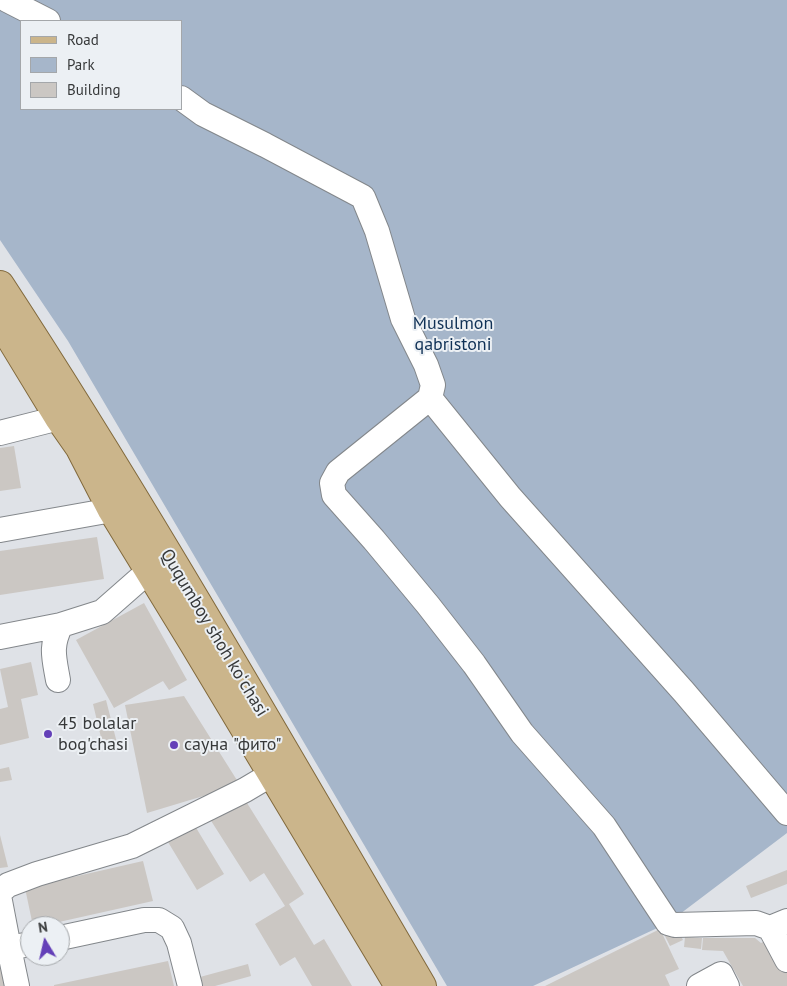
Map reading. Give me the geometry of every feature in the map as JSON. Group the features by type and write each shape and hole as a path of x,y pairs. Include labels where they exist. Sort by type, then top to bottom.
{"main road":[{"name":"Ququmboy shoh koʻchasi","path":"0,285 70,393 211,627 422,986"},
{"name":"Ququmboy shoh koʻchasi","path":"0,321 58,418 80,448 112,510 399,986"}],"lane":[{"path":"7,0 46,20"},
{"path":"182,99 203,114 266,145 362,197 377,231 403,319 433,385 430,398 338,472 332,483 334,495 428,605 474,664 522,733 604,826 668,923 676,926 756,923 778,925 787,960"},
{"path":"430,398 510,498 684,692 787,813"},
{"path":"0,433 58,418"},
{"path":"0,530 112,510"},
{"path":"0,637 61,625 102,612 143,576"},
{"path":"58,680 52,651 61,625"},
{"path":"0,892 8,885 37,874 132,846 245,790 272,774"},
{"path":"0,901 20,946 17,986"},
{"path":"70,936 144,920 159,920 172,928 179,943 190,986"},
{"path":"699,986 721,974 727,986"}],"green space":[{"name":"Musulmon qabristoni","path":"0,0 787,0 787,833 668,923 533,986 447,986 68,341 0,240"}],"building":[{"path":"14,446 21,488 0,491 0,448"},
{"path":"97,537 104,579 0,595 0,551"},
{"path":"144,603 187,680 169,690 163,681 114,708 76,640"},
{"path":"31,662 38,695 21,699 29,738 0,745 0,709 8,707 0,669"},
{"name":"сауна \"фито\"","path":"184,696 240,785 147,813 125,705"},
{"path":"106,700 118,747 104,750 93,704"},
{"path":"9,767 12,780 0,782 0,769"},
{"path":"242,795 304,894 289,904 314,945 324,939 352,986 312,986 295,957 280,966 255,924 285,906 264,873 250,882 208,816"},
{"path":"195,826 224,874 197,890 168,842"},
{"path":"0,835 8,867 0,868"},
{"path":"143,861 153,901 70,920 70,916 31,916 25,888"},
{"path":"787,870 787,884 751,898 746,886"},
{"path":"677,928 683,940 670,946 664,934"},
{"path":"660,929 679,969 665,975 670,986 545,986"},
{"path":"685,937 702,938 701,949 684,947"},
{"path":"703,938 755,938 761,943 767,940 787,971 787,986 743,986 723,951 702,950"},
{"path":"0,952 8,986 0,986"},
{"path":"168,961 174,986 54,986 54,985"},
{"path":"248,964 251,976 215,986 202,986 200,977"}],"place":[{"name":"45 bolalar bog'chasi","path":"48,734"},
{"name":"сауна \"фито\"","path":"174,745"}]}
